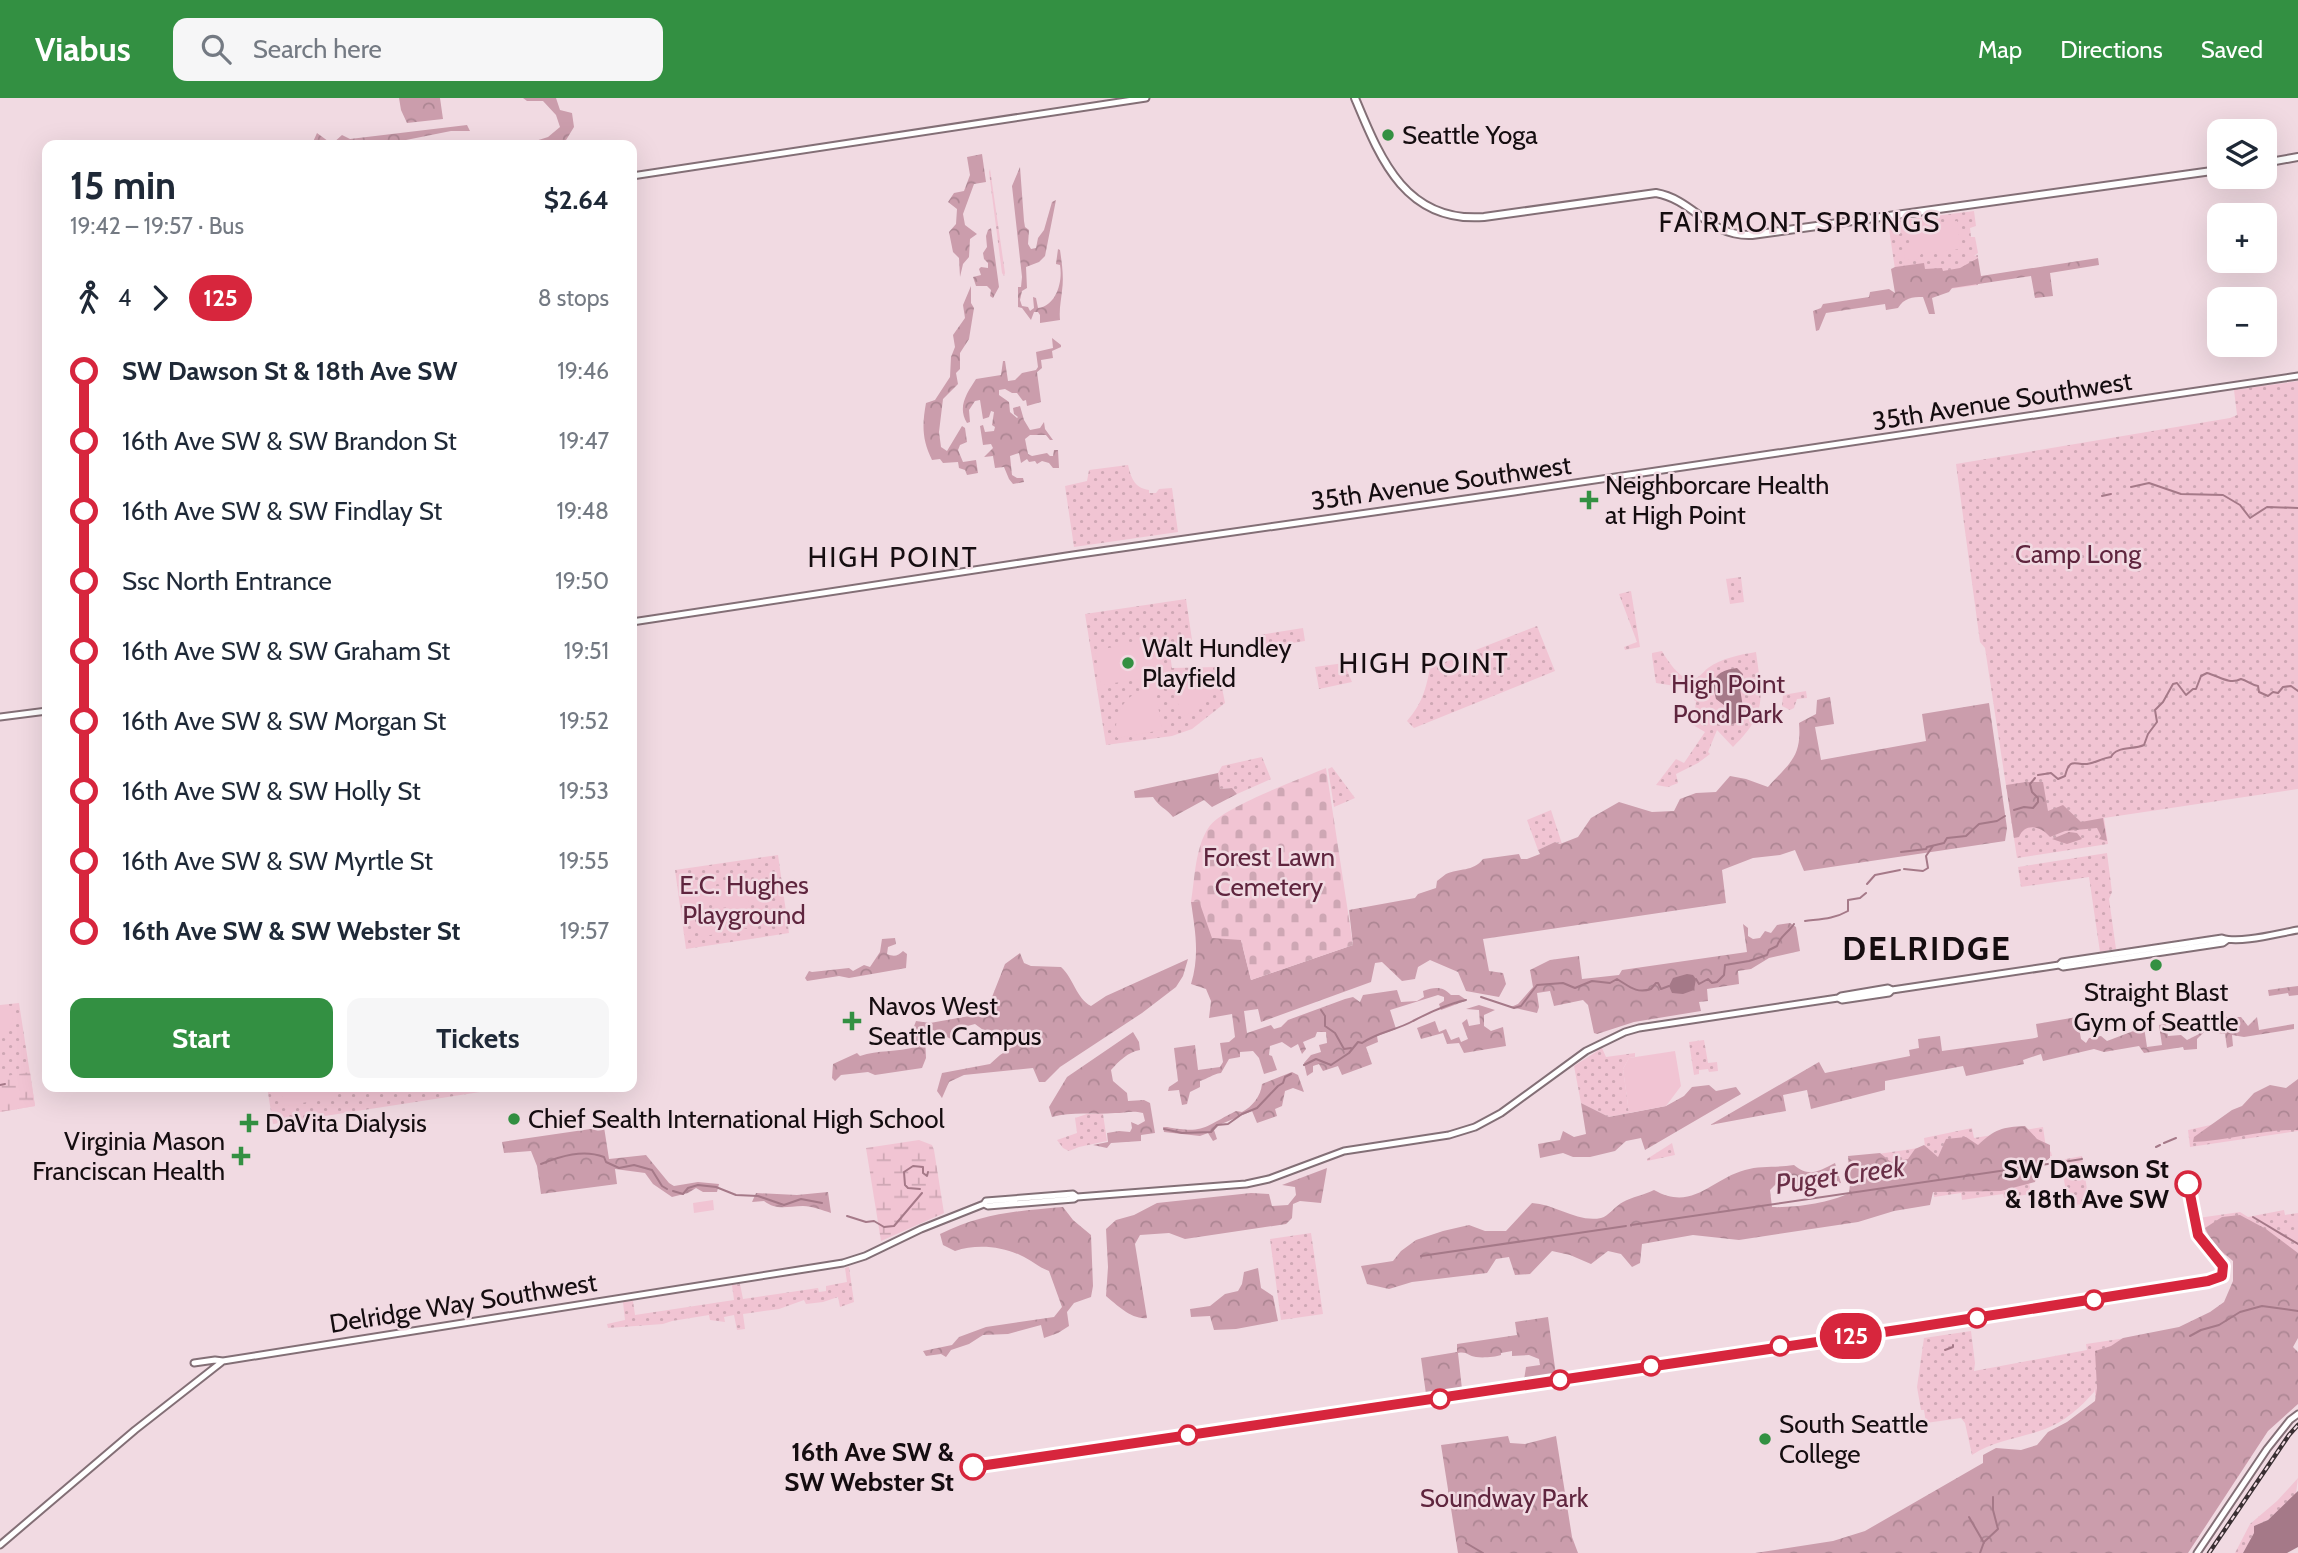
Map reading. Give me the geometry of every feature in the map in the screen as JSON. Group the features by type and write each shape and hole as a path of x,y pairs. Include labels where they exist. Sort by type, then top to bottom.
{"main road":[{"path":"637,175 1146,98"},
{"path":"1355,98 1392,176 1421,201 1457,216 1484,217 1656,193 1676,200 1726,233 1752,235 2207,172"},
{"path":"2277,161 2298,157"},
{"name":"35th Avenue Southwest","path":"637,621 2298,376"},
{"path":"0,717 42,712"},
{"name":"Delridge Way Southwest","path":"0,1545 135,1430 222,1361 843,1263 865,1256 986,1201 1247,1184 1269,1179 1344,1152 1453,1134 1475,1127 1495,1117 1586,1051 1639,1027 1838,998 1888,988 1892,990 2059,965 2063,967 2298,930"},
{"name":"Delridge Way Southwest","path":"984,1204 1074,1199 1077,1196"},
{"path":"1003,1203 1010,1198"},
{"path":"194,1363 222,1361"},
{"path":"2197,1553 2267,1449 2298,1414"}],"green space":[{"path":"399,98 440,98 443,119 407,123"},
{"path":"523,98 556,98 560,110 572,113 574,127 566,140 539,140 548,137 560,127 556,115 543,101 527,101"},
{"path":"467,125 470,131 451,131 406,140 336,140 342,135 350,139"},
{"path":"317,133 327,140 314,140"},
{"path":"982,154 986,182 974,184 963,214 965,225 977,234 970,239 969,257 963,264 960,277 959,258 953,252 949,232 956,224 957,209 948,202 954,193 964,191 970,175 967,157"},
{"path":"1020,167 1024,221 1029,230 1028,244 1031,249 1036,248 1052,202 1056,200 1045,256 1039,262 1026,267 1027,288 1022,291 1020,300 1022,306 1028,307 1030,311 1034,308 1033,297 1036,298 1038,308 1054,298 1060,279 1060,265 1056,264 1058,249 1060,250 1063,286 1060,320 1040,323 1038,312 1034,312 1031,320 1022,308 1018,307 1018,287 1021,287 1022,277 1012,186"},
{"path":"990,169 1005,273 1004,276 1002,273"},
{"path":"1974,211 1976,226 1970,228 1978,253 1974,256 1978,255 1978,258 1974,260 1978,285 1899,296 1888,222"},
{"path":"1957,221 1960,249 1921,254 1918,259 1905,259 1904,249 1910,244 1908,228"},
{"path":"991,228 999,287 993,298 990,296 991,290 987,286 976,286 973,277 981,275 981,267 988,268 983,253 987,247 986,236"},
{"path":"1978,258 1981,276 2098,258 2099,265 2050,273 2053,296 2035,298 2031,276 1952,288 1949,292 1932,298 1935,314 1929,314 1923,297 1909,299 1898,308 1886,310 1885,304 1826,313 1819,330 1816,331 1813,311 1821,308 1823,304 1869,297 1870,292 1889,289 1895,293 1891,269 1895,267 1924,263 1925,269 1942,268 1943,271 1960,268"},
{"path":"971,286 971,303 974,308 969,339 960,353 960,369 956,373 958,384 943,399 939,432 941,447 947,451 962,426 965,428 967,442 960,445 958,450 963,462 976,460 978,473 967,475 965,470 959,468 958,462 943,463 940,459 932,460 926,446 924,425 926,403 935,400 950,377 951,357 955,347 953,335 965,318 963,305"},
{"path":"1052,338 1061,347 1052,351 1053,358 1041,360 1042,368 1037,372 1041,402 1027,406 1026,400 1023,401 1017,393 1005,389 999,390 999,395 1009,402 1010,412 1017,418 1013,408 1020,406 1030,430 1040,428 1044,422 1045,429 1053,440 1046,435 1030,435 1025,439 1028,454 1032,456 1047,453 1053,456 1054,450 1058,450 1059,468 1053,468 1042,461 1037,464 1035,461 1029,462 1027,459 1021,463 1019,453 1010,456 1012,475 1023,478 1024,482 1013,484 1004,467 995,468 993,456 984,457 993,448 991,444 983,445 980,426 983,425 985,432 994,431 994,412 991,411 989,417 983,419 980,400 975,401 969,410 970,422 967,423 963,411 964,400 976,379 1001,375 1003,361 1008,381 1015,380 1022,373 1036,370 1036,352 1053,348"},
{"name":"Camp Long","path":"2298,381 2298,789 2104,818 2108,844 2017,858 1985,648 1980,642 1956,464 2230,418 2237,415 2234,390"},
{"path":"1128,465 1134,481 1149,490 1149,493 1172,488 1178,532 1074,547 1065,486 1087,481 1089,470"},
{"path":"1741,577 1744,602 1730,604 1726,579"},
{"path":"1631,591 1640,647 1625,650 1624,647 1637,642 1619,594"},
{"path":"1186,599 1192,640 1169,647 1172,668 1218,667 1225,703 1192,729 1172,736 1106,745 1085,614"},
{"path":"1537,626 1555,671 1414,728 1407,721 1423,696 1430,668"},
{"path":"1303,628 1305,641 1262,648 1260,635"},
{"name":"Walt Hundley Playfield","path":"1154,641 1160,676 1101,685 1095,650"},
{"name":"High Point Pond Park","path":"1662,651 1677,671 1689,680 1697,678 1719,662 1756,652 1761,693 1760,704 1752,724 1733,747 1717,730 1708,752 1710,754 1676,774 1678,783 1668,787 1656,785 1676,759 1684,763 1705,732 1693,725 1695,689 1656,683 1652,653"},
{"path":"1344,663 1352,682 1319,689 1315,667"},
{"path":"1211,672 1211,688 1206,701 1195,710 1180,716 1174,678"},
{"path":"1155,687 1162,730 1117,738 1117,719 1124,704 1137,692"},
{"path":"1806,691 1807,698 1797,699 1794,708 1790,710 1782,706 1783,695"},
{"path":"1830,697 1834,724 1815,727 1821,760 1926,741 1922,714 1989,703 2007,828 2005,841 1804,871 1795,850 1780,855 1753,858 1722,870 1726,903 1483,939 1489,971 1503,973 1506,984 1499,997 1466,991 1458,972 1430,960 1418,967 1415,979 1402,981 1382,962 1375,963 1371,982 1261,1022 1258,1009 1244,1011 1247,1033 1271,1025 1274,1029 1281,1027 1288,1020 1345,999 1353,997 1360,1002 1363,995 1397,990 1401,1002 1417,1001 1424,997 1423,991 1435,988 1445,990 1451,995 1459,995 1465,1001 1441,1010 1439,1004 1444,1001 1444,997 1438,995 1390,1010 1396,1029 1377,1036 1378,1042 1366,1047 1372,1064 1342,1075 1338,1066 1323,1071 1319,1064 1313,1066 1313,1072 1307,1076 1304,1063 1311,1055 1321,1052 1319,1045 1327,1043 1326,1032 1317,1032 1315,1037 1303,1042 1306,1049 1302,1054 1298,1044 1291,1048 1282,1042 1270,1046 1269,1055 1272,1056 1277,1070 1264,1074 1259,1058 1253,1051 1240,1052 1240,1057 1229,1059 1221,1073 1200,1081 1200,1087 1190,1092 1187,1104 1182,1105 1179,1090 1168,1091 1169,1087 1178,1081 1174,1048 1195,1045 1198,1070 1220,1067 1223,1062 1220,1043 1229,1042 1235,1037 1232,1014 1209,1018 1211,1001 1206,989 1191,984 1196,953 1191,902 1199,901 1241,940 1251,980 1353,945 1349,910 1415,898 1418,894 1436,888 1437,881 1446,874 1470,868 1483,859 1519,854 1521,859 1527,859 1540,854 1538,850 1555,842 1560,844 1578,837 1591,818 1619,802 1652,812 1674,811 1680,799 1696,793 1716,792 1730,776 1768,787 1796,752 1799,723 1816,714 1817,700"},
{"path":"1262,757 1271,779 1237,794 1232,788 1220,789 1218,773 1222,766"},
{"path":"1332,767 1355,798 1334,807 1328,769"},
{"name":"Forest Lawn Cemetery","path":"1326,768 1353,945 1251,980 1241,940 1212,938 1199,901 1191,902 1196,863 1204,835 1217,819 1229,811"},
{"path":"1218,773 1220,789 1232,788 1237,794 1212,807 1204,800 1173,817 1153,797 1135,798 1134,791"},
{"path":"2043,782 2048,811 2063,805 2081,822 2103,818 2107,841 2099,839 2101,836 2097,828 2065,831 2050,837 2033,827 2025,829 2019,837 2014,838 2006,785"},
{"path":"1551,810 1562,844 1555,842 1538,850 1527,820"},
{"path":"2069,832 2077,833 2082,839 2067,844 2052,839"},
{"path":"2107,853 2112,892 2109,899 2116,949 2100,952 2089,877 2021,887 2018,867"},
{"name":"E.C. Hughes Playground","path":"778,855 789,933 686,949 675,870"},
{"path":"745,882 753,927 700,937 697,915 732,910 736,906 714,909 711,892 702,906 688,913 685,887 710,884 711,887"},
{"path":"1790,923 1796,927 1800,951 1769,958 1751,969 1738,971 1739,984 1707,989 1708,1001 1699,1002 1701,1011 1634,1022 1597,1034 1594,1033 1588,1005 1583,1000 1554,1006 1550,991 1537,993 1537,1013 1511,1007 1518,1004 1533,987 1530,970 1550,960 1579,956 1582,979 1619,975 1622,970 1747,952 1743,924 1748,928 1748,936 1753,939 1760,938 1765,931 1771,933 1777,925"},
{"path":"895,938 896,944 888,947 887,954 896,956 903,951 907,954 906,968 849,978 839,976 807,981 805,978 809,971 849,968 853,971 864,965 870,967 880,952 882,939"},
{"path":"1020,953 1024,963 1031,966 1061,967 1082,998 1091,1006 1106,996 1188,959 1183,976 1176,987 1142,1013 1060,1067 1045,1082 1039,1082 1033,1068 964,1075 949,1082 942,1098 937,1091 942,1073 990,1064 1017,1044 1012,1036 994,1038 975,1024 956,1029 953,1034 955,1041 933,1030 927,1031 926,1058 922,1068 875,1075 868,1072 841,1075 835,1081 832,1078 833,1064 857,1053 860,1056 916,1047 913,1029 916,1021 930,1023 992,1012 992,997 1005,964"},
{"path":"2298,986 2298,995 2289,996 2288,993 2269,996 2268,990"},
{"path":"19,1003 35,1106 0,1112 0,1005"},
{"path":"1479,1005 1495,1010 1484,1015 1484,1026 1491,1031 1503,1027 1506,1046 1464,1053 1459,1043 1447,1044 1443,1033 1421,1039 1417,1028 1435,1021 1439,1032 1446,1029 1451,1040 1459,1037 1461,1042 1468,1039 1462,1023 1467,1019 1469,1026 1480,1024 1479,1010 1466,1009"},
{"path":"2,1008 12,1013 13,1018 9,1029 2,1029 0,1033 0,1010"},
{"path":"2077,1017 2081,1039 2086,1043 2089,1038 2101,1036 2107,1041 2144,1027 2147,1047 2162,1045 2159,1025 2166,1024 2168,1036 2181,1035 2187,1040 2199,1034 2198,1029 2226,1027 2226,1017 2241,1017 2248,1026 2257,1017 2259,1030 2294,1024 2294,1029 2244,1037 2232,1035 2233,1046 2227,1048 2225,1034 2205,1031 2197,1039 2197,1049 2184,1050 2183,1047 2144,1053 2139,1046 2104,1052 2094,1049 2043,1061 2041,1054 2023,1060 2024,1064 1966,1076 1963,1066 1885,1081 1885,1090 1811,1109 1807,1090 1783,1095 1786,1111 1710,1125 1819,1062 1825,1073 1910,1056 1909,1050 1919,1048 1918,1039 1940,1036 1942,1051 2035,1038 2038,1037 2036,1024"},
{"path":"1133,1032 1140,1050 1128,1055 1111,1070 1113,1081 1127,1093 1128,1101 1144,1100 1150,1103 1155,1133 1141,1135 1141,1141 1111,1143 1107,1148 1093,1145 1108,1142 1107,1133 1130,1132 1131,1122 1138,1125 1145,1121 1143,1113 1052,1117 1049,1107 1067,1077"},
{"path":"1704,1040 1708,1063 1717,1062 1718,1071 1699,1070 1699,1074 1694,1075 1689,1042"},
{"path":"1602,1048 1606,1057 1635,1053 1635,1057 1629,1058 1623,1069 1629,1113 1609,1117 1581,1103 1574,1066"},
{"path":"1675,1051 1681,1086 1666,1106 1629,1113 1623,1069 1629,1058"},
{"path":"30,1072 35,1106 0,1112 0,1077"},
{"path":"1292,1072 1298,1075 1304,1092 1293,1088 1285,1091 1282,1106 1275,1109 1277,1116 1257,1123 1252,1111 1219,1125 1214,1130 1217,1139 1213,1141 1208,1133 1200,1136 1164,1132 1163,1127 1189,1130 1203,1128 1236,1111 1242,1112 1255,1101 1262,1084"},
{"path":"2298,1079 2298,1130 2193,1142 2194,1137 2242,1106 2254,1093 2270,1085 2286,1088"},
{"path":"1709,1085 1716,1091 1736,1087 1741,1094 1645,1150 1641,1138 1626,1141 1615,1151 1590,1157 1573,1157 1563,1153 1540,1158 1538,1144 1560,1140 1563,1131 1574,1137 1586,1134 1581,1103 1609,1117 1666,1106 1684,1096 1692,1087"},
{"path":"2298,1088 2298,1131 2190,1147 2188,1130 2224,1122"},
{"path":"268,1092 480,1092 273,1124"},
{"path":"282,1092 328,1092 329,1098 286,1106 283,1104"},
{"path":"1087,1114 1103,1114 1107,1141 1069,1151 1063,1148 1057,1140 1077,1133 1075,1118"},
{"path":"2025,1126 2037,1139 2050,1145 2050,1158 2040,1165 2035,1182 2001,1191 1933,1192 1930,1205 1894,1211 1858,1222 1739,1240 1693,1235 1642,1244 1640,1263 1632,1267 1621,1254 1608,1251 1591,1264 1552,1251 1530,1274 1515,1275 1509,1257 1496,1259 1487,1273 1412,1282 1389,1289 1367,1284 1361,1266 1393,1261 1416,1240 1443,1231 1469,1225 1485,1231 1506,1231 1532,1203 1584,1218 1601,1218 1623,1202 1654,1190 1668,1196 1691,1196 1733,1174 1757,1168 1794,1165 1809,1172 1819,1171 1835,1163 1841,1183 1797,1190 1792,1185 1779,1181 1770,1190 1772,1207 1822,1202 1849,1193 1848,1156 1880,1153 1891,1162 1908,1159 1915,1149 1924,1145 1938,1157 1946,1139 1966,1137 1978,1145 1999,1130"},
{"path":"604,1127 609,1159 646,1155 674,1186 698,1182 719,1184 717,1192 703,1192 696,1188 672,1197 653,1184 645,1173 615,1169 617,1184 541,1194 537,1166 531,1151 504,1153 502,1142"},
{"path":"2043,1127 2046,1148 2052,1156 1869,1184 1865,1156 1925,1147 1924,1138 1972,1128 1974,1138"},
{"path":"919,1140 932,1145 934,1150 944,1213 881,1241 866,1148"},
{"path":"1672,1143 1675,1155 1647,1161 1647,1159"},
{"path":"2082,1156 2089,1203 2068,1206 2061,1160"},
{"path":"1327,1168 1321,1203 1300,1201 1293,1204 1292,1218 1286,1224 1185,1239 1169,1233 1140,1235 1135,1244 1147,1318 1130,1314 1106,1296 1106,1229 1116,1220 1134,1215 1157,1203 1251,1193 1269,1194 1272,1206 1288,1205 1296,1195 1295,1187 1282,1185"},
{"path":"2027,1168 2031,1194 2004,1198 2003,1194 1962,1200 1961,1193 1934,1197 1932,1183"},
{"path":"828,1192 831,1213 806,1206 778,1207 764,1201 752,1202 756,1193 797,1195"},
{"path":"713,1200 714,1210 694,1213 693,1203"},
{"path":"1063,1207 1073,1220 1091,1235 1091,1297 1074,1303 1067,1312 1069,1326 1044,1338 1041,1325 1008,1334 983,1335 969,1344 951,1350 946,1357 941,1354 926,1356 923,1351 952,1345 959,1337 986,1327 1054,1317 1062,1307 1049,1271 1024,1257 1004,1250 980,1247 955,1251 943,1245 940,1234 986,1217"},
{"path":"2284,1210 2285,1215 2298,1213 2298,1311 2256,1251 2220,1256 2201,1235 2198,1218 2240,1212 2248,1217"},
{"path":"2240,1215 2266,1229 2298,1253 2298,1338 2293,1347 2298,1352 2298,1404 2268,1431 2188,1553 1755,1553 1833,1541 1865,1531 1983,1463 1983,1455 1996,1448 2021,1450 2037,1445 2048,1432 2067,1422 2095,1401 2095,1351 2111,1346 2123,1338 2179,1327 2224,1302 2233,1281 2233,1261 2213,1244 2205,1228 2222,1217"},
{"path":"1311,1233 1323,1314 1281,1320 1270,1239"},
{"path":"849,1267 854,1302 840,1307 838,1297 806,1304 804,1300 779,1309 743,1314 745,1329 737,1330 734,1315 724,1317 725,1322 710,1320 709,1315 663,1324 608,1328 607,1324 625,1320 623,1302 633,1301 635,1315 734,1300 732,1285 740,1284 743,1299 818,1288 819,1292 826,1291 826,1286 847,1282 845,1268"},
{"path":"1258,1268 1261,1288 1273,1296 1278,1321 1214,1330 1210,1316 1191,1317 1190,1309 1210,1306 1225,1294 1238,1291 1244,1272"},
{"path":"1548,1317 1556,1375 1524,1380 1526,1367 1540,1365 1539,1359 1529,1355 1512,1356 1512,1351 1479,1357 1458,1353 1462,1389 1426,1394 1421,1358 1457,1352 1457,1344 1517,1335 1515,1322"},
{"path":"2180,1330 2098,1410 2094,1388 2094,1392 2072,1414 2052,1426 1989,1446 1972,1455 1965,1423 1961,1418 1926,1423 1924,1410 1921,1410 1917,1387 1924,1338 1971,1331 1974,1371 2087,1350 2086,1344"},
{"name":"Soundway Park","path":"1508,1436 1510,1443 1525,1444 1556,1436 1572,1537 1578,1553 1458,1553 1441,1445"},
{"path":"2298,1478 2296,1494 2268,1520 2254,1526 2254,1533 2243,1553 2235,1553 2250,1524"}],"shaded area":[{"path":"1737,668 1743,674 1740,689 1744,713 1741,721 1727,724 1720,718 1728,708 1716,699 1714,686 1719,674"},
{"path":"1687,974 1696,979 1694,990 1683,994 1672,993 1669,986 1673,978"},
{"path":"2298,1491 2298,1547 2287,1553 2243,1553 2254,1533 2254,1526 2268,1520"}],"waterway":[{"path":"2131,487 2149,483 2181,494 2223,495 2240,505 2250,518 2267,507 2298,508"},
{"path":"2102,496 2111,494"},
{"path":"2038,775 2051,773 2058,779 2065,776 2073,763 2090,763 2111,757 2117,751 2144,745 2157,722 2155,710 2173,684 2177,683 2186,695 2196,689 2201,676 2207,673 2228,681 2241,679 2258,686 2259,692 2268,696 2273,692 2278,693 2283,687 2291,686 2298,691"},
{"path":"1703,681 1713,684"},
{"path":"2014,810 2033,808 2038,802 2030,784 2035,778"},
{"path":"1901,852 1926,849 1944,843 1947,838 1966,836 1979,824 1997,821 2005,816"},
{"path":"1904,869 1923,871 1928,868 1926,856 1933,846"},
{"path":"1867,884 1875,875 1900,870"},
{"path":"1805,921 1843,914 1848,911 1848,900 1860,898 1866,893"},
{"path":"1696,979 1699,984 1708,979 1712,983 1717,982 1724,975 1725,965 1767,955 1794,924"},
{"path":"1481,997 1514,1008 1521,1006 1537,985 1563,983 1575,988 1592,981 1610,983 1617,979 1641,991 1651,989 1656,983 1661,989 1669,986"},
{"path":"1304,1065 1316,1059 1331,1065 1349,1053 1358,1042 1362,1043 1466,1000"},
{"path":"1321,1010 1325,1016 1325,1026 1335,1033 1344,1049 1351,1048"},
{"path":"1164,1129 1182,1133 1211,1132 1217,1125 1228,1124 1257,1108 1283,1083 1285,1077 1291,1074"},
{"path":"0,1085 5,1084"},
{"name":"Puget Creek","path":"2164,1143 2176,1138"},
{"name":"Puget Creek","path":"2156,1147 2160,1145"},
{"path":"541,1164 572,1154 596,1155 604,1157 606,1162 619,1168 634,1165 652,1170 667,1189"},
{"name":"Puget Creek","path":"2063,1162 2082,1159"},
{"name":"Puget Creek","path":"1631,1225 2055,1163"},
{"path":"920,1189 908,1188 905,1185 904,1172 913,1166 923,1167 923,1173 927,1176 928,1172"},
{"path":"673,1191 683,1194 688,1188 698,1185 716,1187 736,1195 758,1196 784,1205 801,1199 822,1203"},
{"path":"847,1216 866,1222 874,1221 884,1227 894,1226 922,1193"},
{"path":"2253,1217 2298,1244"},
{"name":"Puget Creek","path":"1421,1256 1626,1226"},
{"path":"2190,1336 2219,1325 2240,1312 2262,1306 2298,1311"},
{"path":"1945,1350 1953,1345"},
{"path":"1980,1553 1984,1542 1998,1529 1993,1497"},
{"path":"1969,1517 1984,1543"},
{"path":"1466,1543 1483,1553"}],"railway":[{"path":"2209,1553 2298,1425"}],"bus line":[{"name":"125","path":"973,1467 2080,1303 2214,1280 2222,1276 2223,1266 2198,1235 2188,1184"}],"place":[{"name":"Seattle Yoga","path":"1388,135"},
{"name":"Neighborcare Health at High Point","path":"1589,500"},
{"name":"Walt Hundley Playfield","path":"1128,663"},
{"name":"Straight Blast Gym of Seattle","path":"2156,965"},
{"name":"Navos West Seattle Campus","path":"852,1021"},
{"name":"Chief Sealth International High School","path":"514,1119"},
{"name":"DaVita Dialysis","path":"249,1123"},
{"name":"Virginia Mason Franciscan Health","path":"241,1156"},
{"name":"SW Dawson St & 18th Ave SW","path":"2188,1184"},
{"name":"South Seattle College","path":"1765,1439"},
{"name":"16th Ave SW & SW Webster St","path":"973,1467"}],"district":[{"name":"FAIRMONT SPRINGS","path":"1800,222"},
{"name":"HIGH POINT","path":"893,557"},
{"name":"HIGH POINT","path":"1424,663"},
{"name":"DELRIDGE","path":"1927,948"}]}
